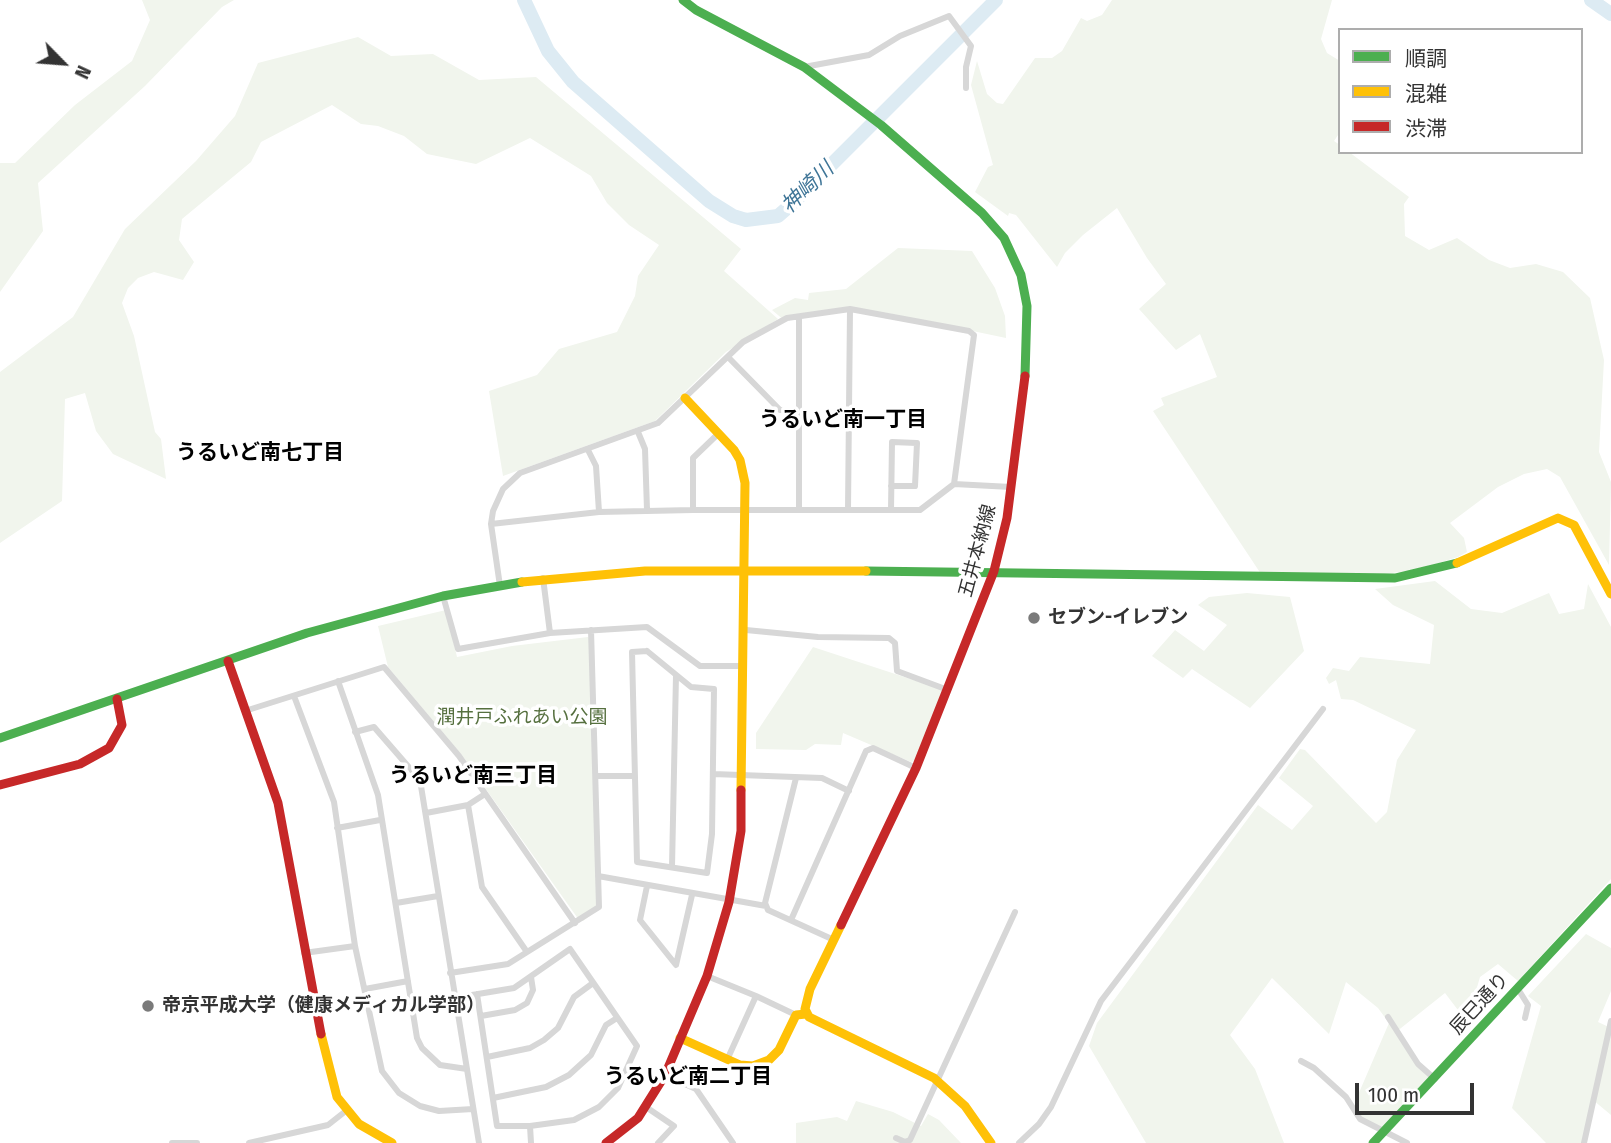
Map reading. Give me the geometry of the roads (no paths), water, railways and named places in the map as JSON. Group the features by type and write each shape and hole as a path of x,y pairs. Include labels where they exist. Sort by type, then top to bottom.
{"street":[{"name":"五井本納線","path":"682,0 704,15 804,67 881,125 982,213 1004,238 1017,265 1027,306 1028,354 1012,488 994,571 916,768 810,989 807,1014"},
{"path":"804,67 869,55 900,36 949,16 970,43 966,88"},
{"path":"500,586 492,524 493,510 503,489 520,473 658,423 743,342 787,318 850,309 969,331 974,335 954,484"},
{"path":"848,510 850,309"},
{"path":"799,317 799,510"},
{"path":"728,357 780,410 799,410"},
{"path":"606,1143 625,1131 646,1107 665,1075 707,976 729,902 741,831 746,511 740,460 719,433 685,398"},
{"path":"638,432 645,449 647,510"},
{"path":"693,510 693,458 719,433"},
{"path":"891,486 915,486 917,443 892,442 891,486 891,510"},
{"path":"588,450 596,466 599,512"},
{"path":"492,524 599,512 647,510 920,510 954,484 1012,488"},
{"path":"0,738 307,633 443,596 543,578 645,571 994,571 1395,578 1448,567 1550,519 1559,518 1574,525 1611,594"},
{"path":"543,578 550,633"},
{"path":"443,596 458,649 550,633 647,626 700,666 744,666"},
{"path":"450,973 508,964 599,907 591,630"},
{"path":"746,630 818,637 889,638 895,643 897,671 949,690"},
{"path":"647,651 691,687 714,689 713,774 712,834 707,873 637,862 632,652 647,651"},
{"path":"228,661 248,710 278,803 323,1056 334,1089 347,1110 371,1133 392,1143"},
{"path":"248,710 384,667 459,756 575,923"},
{"path":"671,867 676,675"},
{"path":"338,681 378,795 417,1038 422,1048 440,1065 467,1069"},
{"path":"294,696 334,802 355,946 379,1064 394,1088 409,1101 432,1110 473,1109"},
{"path":"0,785 80,764 109,748 122,725 117,699"},
{"path":"1019,1143 1039,1124 1051,1107 1101,1001 1323,709"},
{"path":"355,732 374,727 420,780 479,1143"},
{"path":"791,920 869,748 916,768"},
{"path":"713,774 822,778 849,791"},
{"path":"596,776 635,776"},
{"path":"766,906 796,778"},
{"path":"426,813 468,805 485,794"},
{"path":"468,805 482,887 527,952"},
{"path":"337,828 380,820"},
{"path":"598,876 729,902 766,906 834,940"},
{"path":"647,886 640,920 676,965 692,895"},
{"name":"辰巳通り","path":"1373,1143 1611,889"},
{"path":"396,903 438,896"},
{"path":"896,1138 905,1142 910,1140 1015,912"},
{"path":"304,953 355,946"},
{"path":"454,998 477,994 514,988 570,949 637,1046 618,1088 599,1107 574,1120 530,1126 497,1126 477,994"},
{"path":"707,976 796,1015 807,1014 821,1025 907,1064 937,1082 965,1106 991,1143"},
{"path":"481,1016 515,1010 527,1003 533,990 531,977"},
{"path":"365,989 408,981"},
{"path":"487,1057 530,1048 544,1040 558,1028 574,997 593,982"},
{"path":"1518,989 1528,1005 1525,1018"},
{"path":"727,1060 756,996"},
{"path":"680,1038 727,1060 753,1066 769,1060 779,1050 796,1015"},
{"path":"1388,1017 1418,1064 1435,1079"},
{"path":"493,1098 546,1087 569,1075 591,1055 606,1024 617,1018"},
{"path":"1584,1143 1611,1021"},
{"path":"1301,1061 1314,1068 1346,1097 1360,1119 1407,1143"},
{"path":"665,1075 696,1089 733,1143"},
{"path":"646,1107 674,1126 658,1143"},
{"path":"249,1143 328,1125 347,1110"},
{"path":"530,1126 531,1143"},
{"path":"172,1143 197,1143"}],"waterway":[{"name":"神崎川","path":"524,0 548,51 573,82 709,201 733,216 746,220 778,216 793,203 996,0"},
{"name":"神崎川","path":"1591,0 1611,14"}],"place":[{"name":"セブン-イレブン","path":"1034,618"},
{"name":"帝京平成大学（健康メディカル学部）","path":"148,1006"}],"district":[{"name":"うるいど南一丁目","path":"843,420"},
{"name":"うるいど南七丁目","path":"260,453"},
{"name":"うるいど南三丁目","path":"473,776"},
{"name":"うるいど南二丁目","path":"688,1077"}],"park label":[{"name":"潤井戸ふれあい公園","path":"522,718"}]}
